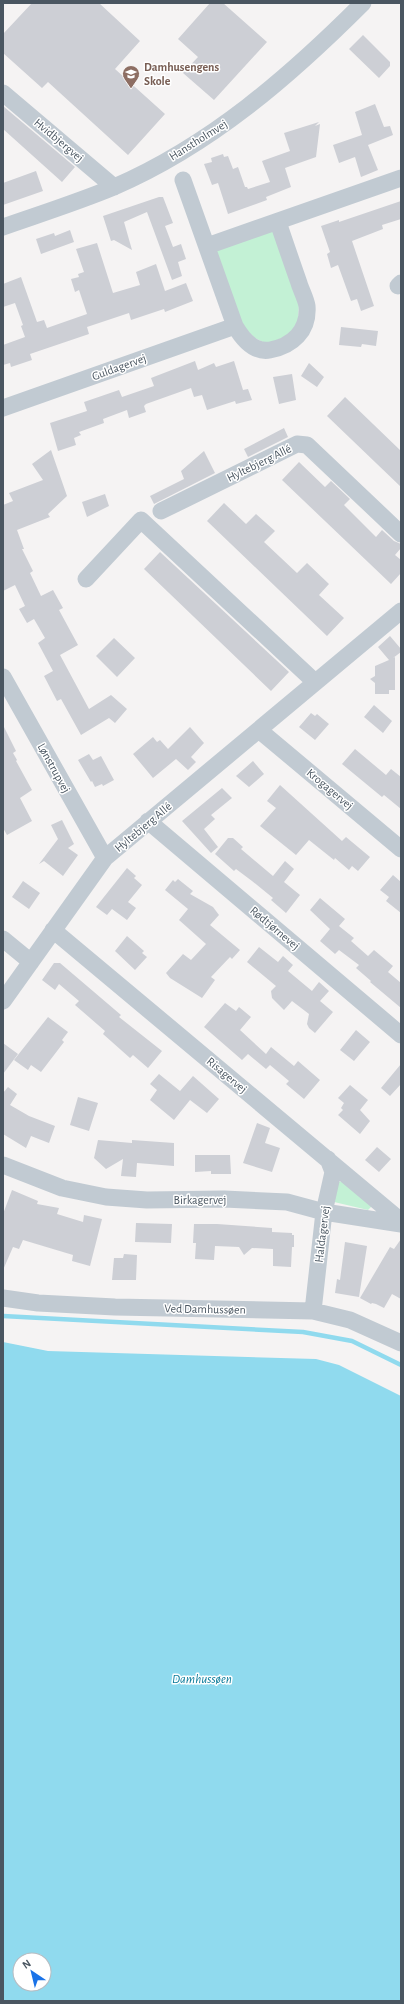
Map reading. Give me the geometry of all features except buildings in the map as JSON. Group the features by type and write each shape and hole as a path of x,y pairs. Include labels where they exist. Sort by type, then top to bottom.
{"street":[{"name":"Hanstholmvej","path":"3,227 114,187 173,157 222,126 271,90 314,52 363,3"},
{"name":"Hvidbjergvej","path":"3,93 114,187"},
{"path":"207,246 401,178"},
{"path":"183,180 235,326 244,341 255,348 267,351 283,348 298,336 304,324 307,306 278,222"},
{"name":"Guldagervej","path":"3,408 235,326"},
{"name":"Hyltebjerg Allé","path":"161,512 297,444 308,445 401,534"},
{"path":"86,579 141,520 315,682"},
{"name":"Hyltebjerg Allé","path":"3,1001 105,858 401,611"},
{"name":"Lønstrupvej","path":"3,677 105,858"},
{"name":"Krogagervej","path":"259,730 401,849"},
{"name":"Rødtjørnevej","path":"148,821 401,1035"},
{"name":"Risagervej","path":"53,930 401,1221"},
{"path":"3,939 31,962"},
{"name":"Haldagervej","path":"313,1311 324,1212 333,1172 328,1159"},
{"name":"Birkagervej","path":"3,1165 62,1188 106,1197 147,1200 224,1199 287,1202 324,1212 401,1224"},
{"name":"Ved Damhussøen","path":"3,1298 38,1303 115,1307 313,1311 350,1320 401,1343"}],"green space":[{"path":"273,230 299,304 298,321 290,334 271,343 263,342 255,338 242,326 216,251"},
{"path":"343,1181 372,1206 368,1210 334,1202 338,1182"}],"water":[{"name":"Damhussøen","path":"3,1342 48,1351 316,1359 339,1365 401,1396 401,2001 3,2001"}],"waterway":[{"path":"3,1316 303,1332 352,1341 401,1365"}],"place":[{"name":"Damhusengens Skole","path":"131,89"}]}
